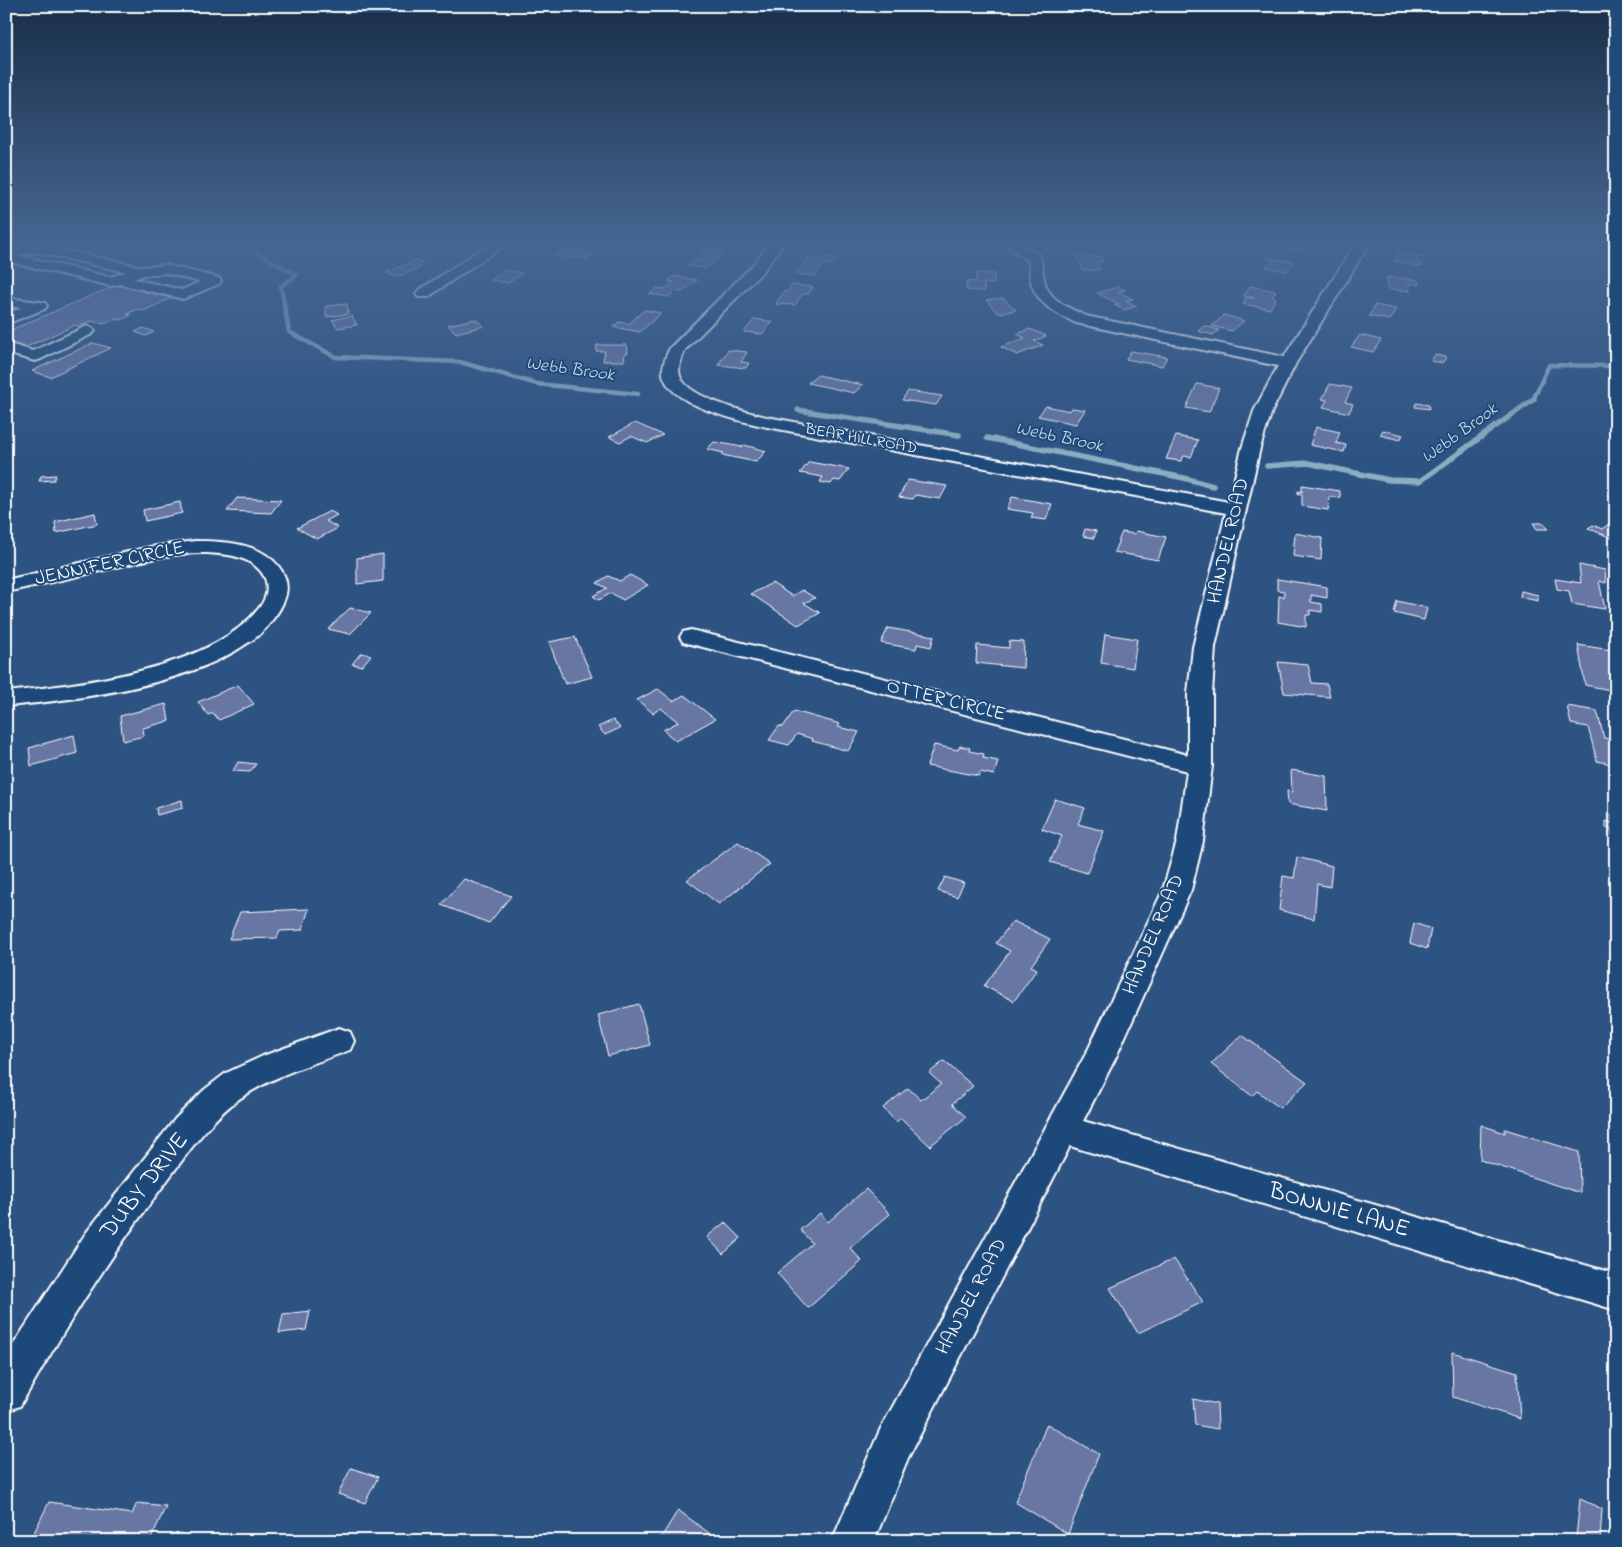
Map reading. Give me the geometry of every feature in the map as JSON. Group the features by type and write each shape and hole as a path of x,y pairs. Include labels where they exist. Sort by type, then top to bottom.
{"street":[{"path":"6,320 23,313"},
{"name":"BEAR HILL ROAD","path":"713,313 678,348 672,364 671,376 676,386 708,404 766,422 1236,509"},
{"path":"1069,313 1081,320 1288,363"},
{"name":"HANDEL ROAD","path":"853,1541 894,1444 1100,1057 1177,890 1190,841 1200,766 1200,693 1204,647 1236,509 1263,411 1288,363 1319,313"},
{"path":"6,348 35,356 87,331"},
{"name":"JENNIFER CIRCLE","path":"6,586 153,552 205,547 235,550 258,559 273,573 277,590 271,609 254,629 210,656 128,680 72,691 6,699"},
{"name":"OTTER CIRCLE","path":"691,637 1200,766"},
{"name":"DUBY DRIVE","path":"6,1392 65,1295 123,1210 183,1134 211,1104 236,1084 262,1070 339,1041"},
{"name":"BONNIE LANE","path":"1061,1129 1616,1292"}],"building":[{"path":"50,313 129,313 127,314 131,315 121,320 116,319 104,324 92,321 80,326 75,325 24,348 6,343 6,332"},
{"path":"326,313 348,313 348,314 326,317"},
{"path":"641,313 661,313 640,332 613,327 619,322 629,324"},
{"path":"1371,313 1394,313 1390,320 1369,316"},
{"path":"1224,315 1244,321 1232,331 1212,326"},
{"path":"352,316 357,325 338,328 332,320"},
{"path":"475,319 484,326 456,333 448,325"},
{"path":"755,319 773,322 762,334 744,332"},
{"path":"1204,326 1219,330 1213,335 1198,331"},
{"path":"143,328 154,332 146,336 135,332"},
{"path":"1030,329 1046,336 1034,341 1043,345 1017,355 1001,347 1025,338 1017,334"},
{"path":"1360,335 1381,340 1373,352 1351,347"},
{"path":"93,343 111,348 50,377 32,371"},
{"path":"597,345 627,345 628,353 625,353 624,361 603,361 605,351 596,351"},
{"path":"728,350 747,352 741,362 749,363 746,368 718,365"},
{"path":"1131,351 1167,357 1162,366 1126,359"},
{"path":"1435,355 1446,357 1442,363 1431,361"},
{"path":"818,375 863,385 854,393 808,383"},
{"path":"1197,384 1219,388 1209,412 1186,408"},
{"path":"1330,384 1352,388 1345,402 1353,404 1349,413 1323,407 1327,400 1322,399"},
{"path":"908,391 942,396 936,405 902,400"},
{"path":"1416,403 1429,405 1429,409 1415,407"},
{"path":"1046,406 1070,411 1072,408 1085,410 1076,424 1038,416"},
{"path":"635,423 663,435 647,443 631,436 620,442 609,437"},
{"path":"1316,427 1340,432 1336,443 1346,445 1344,452 1310,445"},
{"path":"1383,430 1403,435 1400,440 1380,435"},
{"path":"1176,436 1198,440 1191,457 1184,456 1181,461 1166,459"},
{"path":"714,442 742,447 744,445 766,451 756,462 722,455 724,453 707,449"},
{"path":"809,462 849,469 840,481 834,480 831,484 820,482 823,477 800,473"},
{"path":"56,475 54,480 39,481 41,476"},
{"path":"908,480 947,486 940,499 915,495 913,499 899,497"},
{"path":"1302,485 1340,491 1340,498 1329,497 1328,510 1302,506 1302,494 1298,494 1298,491 1302,492"},
{"path":"1012,497 1052,504 1046,520 1031,518 1033,513 1007,509"},
{"path":"237,498 281,500 271,513 227,511"},
{"path":"180,502 182,513 145,521 143,510"},
{"path":"330,511 337,515 326,521 338,528 317,539 297,528"},
{"path":"95,513 97,524 56,533 55,522"},
{"path":"1615,520 1616,540 1588,528 1593,525 1602,529"},
{"path":"1533,523 1544,523 1548,529 1537,529"},
{"path":"1085,529 1096,531 1094,538 1083,536"},
{"path":"1136,531 1166,537 1158,560 1114,552 1122,532 1135,534"},
{"path":"1295,533 1322,538 1321,560 1293,556"},
{"path":"383,554 383,581 357,584 357,558"},
{"path":"1579,565 1605,570 1606,583 1599,581 1605,609 1572,604 1569,591 1557,589 1555,579 1581,583"},
{"path":"630,575 648,585 623,600 611,593 599,600 593,596 607,588 597,583 608,576 620,581"},
{"path":"1277,579 1327,587 1327,598 1311,595 1311,602 1322,604 1322,612 1310,610 1310,615 1306,615 1306,627 1278,622 1279,596 1284,597 1284,591 1277,590"},
{"path":"772,583 792,596 802,590 815,598 804,603 820,613 798,625 751,594"},
{"path":"1521,591 1538,595 1538,601 1520,597"},
{"path":"1397,601 1427,608 1424,620 1394,613"},
{"path":"350,608 371,613 350,634 328,629"},
{"path":"888,628 934,636 931,647 917,644 916,649 881,643"},
{"path":"1105,634 1137,639 1133,668 1101,663"},
{"path":"575,637 592,677 565,684 549,642"},
{"path":"1009,641 1024,642 1023,668 976,663 977,645 1009,648"},
{"path":"1578,645 1611,650 1616,672 1616,691 1585,685"},
{"path":"361,653 371,655 362,666 352,664"},
{"path":"1278,662 1308,665 1312,683 1327,684 1330,697 1284,693"},
{"path":"238,685 254,704 219,720 213,713 208,715 198,702"},
{"path":"658,689 673,701 684,695 715,719 676,741 663,730 678,722 661,708 653,713 637,700"},
{"path":"166,704 169,721 143,728 144,736 123,741 120,716"},
{"path":"1567,706 1597,711 1604,738 1616,740 1616,765 1597,761 1588,727 1571,724"},
{"path":"794,711 840,724 838,727 859,732 848,751 812,741 813,739 797,734 789,745 769,740 779,726 783,727"},
{"path":"613,720 620,728 605,735 598,727"},
{"path":"74,735 77,753 31,766 29,748"},
{"path":"934,745 958,750 960,746 970,748 969,751 984,754 983,758 998,761 994,775 980,772 979,776 927,766"},
{"path":"238,762 256,764 250,772 233,771"},
{"path":"1291,770 1326,776 1327,811 1288,804 1287,791 1292,792"},
{"path":"1055,799 1085,808 1078,824 1104,831 1087,873 1050,862 1062,836 1042,829"},
{"path":"182,800 183,808 157,815 156,808"},
{"path":"1611,814 1616,815 1616,858 1611,829 1606,828 1606,821 1612,823"},
{"path":"738,842 770,864 719,904 687,880"},
{"path":"1297,857 1332,866 1330,887 1317,884 1314,919 1279,910 1283,876 1294,878"},
{"path":"945,877 964,883 957,897 938,891"},
{"path":"464,879 511,896 489,923 441,905"},
{"path":"309,909 302,930 280,931 277,938 229,939 240,912"},
{"path":"1013,921 1050,939 1031,966 1037,969 1014,1001 984,986 1010,951 996,943"},
{"path":"1414,923 1431,929 1427,949 1410,943"},
{"path":"639,1004 650,1045 608,1056 598,1015"},
{"path":"1242,1035 1307,1082 1280,1108 1257,1091 1252,1096 1211,1064"},
{"path":"944,1061 973,1086 952,1104 966,1117 930,1146 901,1118 896,1122 883,1108 908,1088 921,1100 941,1084 929,1073"},
{"path":"1481,1125 1505,1133 1505,1129 1579,1152 1580,1193 1480,1160"},
{"path":"866,1189 890,1214 850,1248 862,1261 808,1308 777,1273 812,1243 800,1230 820,1213 828,1222"},
{"path":"725,1222 741,1238 723,1254 707,1237"},
{"path":"1174,1259 1203,1302 1138,1333 1110,1288"},
{"path":"310,1311 306,1330 279,1333 283,1314"},
{"path":"1452,1352 1517,1372 1520,1419 1453,1397"},
{"path":"1193,1399 1217,1404 1218,1429 1195,1425"},
{"path":"1047,1424 1099,1454 1068,1534 1015,1502"},
{"path":"351,1468 378,1477 365,1503 338,1494"},
{"path":"1580,1499 1602,1509 1600,1541 1581,1541 1576,1538"},
{"path":"49,1502 132,1514 137,1503 166,1506 150,1541 30,1541"},
{"path":"678,1510 713,1536 710,1541 659,1541"}],"waterway":[{"name":"Webb Brook","path":"286,313 289,332 336,357 460,362 537,384 638,394"},
{"name":"Webb Brook","path":"1533,400 1549,365 1616,366"},
{"name":"Webb Brook","path":"1267,466 1308,463 1389,480 1420,481 1533,400"},
{"name":"Webb Brook","path":"798,410 959,435"},
{"name":"Webb Brook","path":"987,438 1184,478 1213,486"}]}
